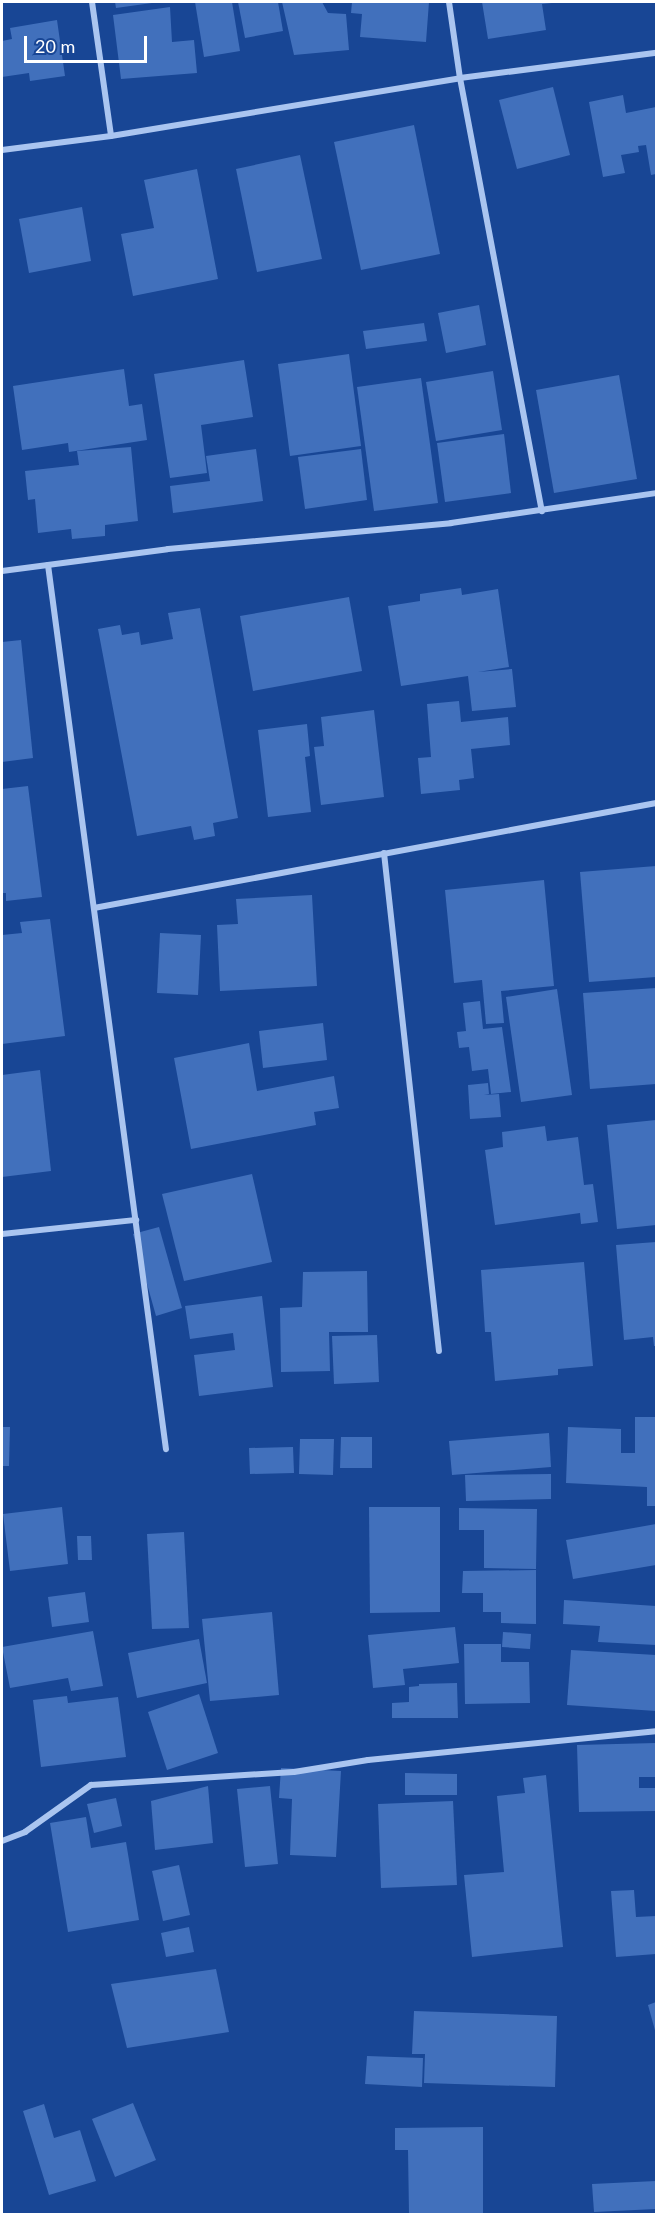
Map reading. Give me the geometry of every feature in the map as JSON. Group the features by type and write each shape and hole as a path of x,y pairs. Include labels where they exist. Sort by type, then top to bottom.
{"street":[{"path":"92,2 111,136"},
{"path":"449,2 460,78 542,511"},
{"path":"2,150 111,136 460,78 657,53"},
{"path":"2,572 168,549 451,523 657,493"},
{"path":"48,565 166,1449"},
{"path":"94,908 657,803"},
{"path":"384,854 439,1351"},
{"path":"2,1234 136,1220"},
{"path":"2,1841 25,1832 91,1785 294,1772 368,1760 657,1731"}],"building":[{"path":"115,2 152,2 152,3 116,8"},
{"path":"195,2 232,2 240,51 204,57"},
{"path":"238,2 278,2 283,31 245,38"},
{"path":"282,2 322,2 328,13 346,14 349,50 294,55"},
{"path":"352,2 429,2 426,42 360,37 362,14 351,13"},
{"path":"482,2 552,3 542,4 546,30 488,39"},
{"path":"170,7 172,42 194,40 197,73 121,79 113,15"},
{"path":"57,20 65,76 30,81 29,73 2,77 2,41 12,39 10,28"},
{"path":"553,87 570,155 517,169 499,100"},
{"path":"623,95 626,113 656,107 656,174 651,175 646,145 638,146 639,152 621,155 625,173 603,177 589,102"},
{"path":"414,125 440,254 361,270 334,142"},
{"path":"300,155 322,259 257,272 236,169"},
{"path":"197,169 218,279 133,296 121,234 154,228 144,180"},
{"path":"82,207 91,261 29,273 19,219"},
{"path":"479,305 486,345 446,353 438,313"},
{"path":"424,323 427,341 366,349 363,331"},
{"path":"349,354 361,446 290,456 278,364"},
{"path":"244,360 253,417 201,425 207,473 170,478 154,374"},
{"path":"124,369 129,406 142,404 147,440 69,452 68,443 22,450 13,386"},
{"path":"493,371 502,430 436,441 426,382"},
{"path":"619,375 637,479 554,493 536,390"},
{"path":"421,378 438,503 374,511 357,387"},
{"path":"504,434 511,493 445,502 437,443"},
{"path":"131,447 138,521 105,525 105,536 72,539 71,529 38,533 35,499 28,500 25,471 79,465 77,451"},
{"path":"256,449 263,501 173,513 170,486 210,481 206,456"},
{"path":"361,449 367,500 305,509 298,457"},
{"path":"461,588 462,595 498,589 509,667 478,672 512,669 516,707 472,711 468,676 401,686 388,606 420,601 420,594"},
{"path":"349,597 362,671 253,691 240,616"},
{"path":"200,608 238,818 213,823 215,836 194,840 191,826 137,836 98,629 120,625 122,635 139,632 141,645 173,639 168,613"},
{"path":"21,640 33,758 2,762 2,642"},
{"path":"459,701 461,722 508,717 510,745 471,749 474,778 459,780 460,790 421,794 418,758 431,757 427,704"},
{"path":"374,710 384,797 321,805 314,747 324,746 321,717"},
{"path":"307,724 310,756 305,757 311,812 268,817 258,730"},
{"path":"28,786 42,897 6,901 6,893 2,893 2,789"},
{"path":"656,866 656,977 589,982 580,872"},
{"path":"544,880 554,986 501,991 504,1023 486,1024 482,980 454,983 445,890"},
{"path":"312,895 317,986 220,991 217,925 238,924 236,899"},
{"path":"50,919 65,1036 2,1044 2,935 22,933 20,922"},
{"path":"160,933 201,935 198,995 157,993"},
{"path":"656,988 656,1084 590,1089 583,993"},
{"path":"557,989 572,1095 521,1102 506,997"},
{"path":"480,1001 483,1029 502,1027 511,1092 491,1094 488,1069 472,1071 469,1047 459,1048 457,1032 466,1031 463,1003"},
{"path":"323,1023 327,1060 263,1068 259,1031"},
{"path":"249,1043 257,1091 334,1076 339,1108 314,1112 316,1125 191,1149 174,1058"},
{"path":"40,1070 51,1171 2,1177 2,1075"},
{"path":"488,1083 489,1094 484,1095 499,1094 501,1117 470,1119 468,1085"},
{"path":"656,1120 656,1225 617,1229 607,1125"},
{"path":"545,1126 547,1141 578,1137 584,1185 593,1184 598,1222 581,1224 580,1213 495,1225 485,1150 503,1147 502,1132"},
{"path":"252,1174 272,1262 184,1281 162,1194"},
{"path":"159,1227 182,1308 156,1316 133,1234"},
{"path":"656,1242 656,1346 654,1346 653,1337 624,1340 616,1245"},
{"path":"584,1262 593,1366 558,1369 558,1375 495,1381 491,1332 485,1332 481,1270"},
{"path":"367,1271 368,1332 329,1332 330,1371 281,1372 280,1308 302,1307 303,1272"},
{"path":"262,1296 273,1387 199,1396 194,1355 235,1350 233,1333 190,1339 185,1306"},
{"path":"377,1335 379,1382 334,1384 332,1336"},
{"path":"635,1417 656,1417 656,1506 647,1506 647,1487 566,1483 568,1427 621,1429 621,1453 635,1453"},
{"path":"2,1427 10,1427 9,1466 2,1466"},
{"path":"549,1433 551,1467 452,1475 449,1441"},
{"path":"341,1437 372,1437 372,1468 340,1468"},
{"path":"300,1439 334,1439 333,1475 299,1474"},
{"path":"293,1447 294,1473 250,1474 249,1448"},
{"path":"551,1474 551,1499 466,1501 465,1475"},
{"path":"62,1507 68,1564 10,1571 3,1514"},
{"path":"369,1507 440,1507 440,1612 370,1613"},
{"path":"459,1508 537,1509 536,1569 484,1568 484,1530 459,1530"},
{"path":"656,1524 656,1565 573,1579 566,1540"},
{"path":"184,1532 189,1628 152,1629 147,1534"},
{"path":"77,1536 91,1536 92,1560 78,1560"},
{"path":"536,1570 536,1624 501,1623 501,1612 483,1612 483,1593 462,1593 463,1571"},
{"path":"85,1592 89,1622 52,1627 48,1597"},
{"path":"564,1600 656,1606 656,1645 598,1642 600,1626 563,1624"},
{"path":"272,1612 279,1695 210,1701 202,1619"},
{"path":"455,1627 459,1663 403,1669 405,1685 373,1688 368,1635"},
{"path":"93,1631 103,1686 71,1691 68,1678 10,1688 2,1647"},
{"path":"503,1632 531,1634 530,1649 502,1647"},
{"path":"199,1639 207,1683 137,1698 128,1653"},
{"path":"464,1644 501,1644 501,1662 529,1662 530,1703 465,1704"},
{"path":"571,1650 656,1655 656,1711 567,1705"},
{"path":"457,1683 458,1718 392,1718 392,1703 409,1702 409,1687 419,1686 419,1684"},
{"path":"199,1694 218,1753 167,1770 148,1712"},
{"path":"67,1696 68,1703 118,1697 126,1757 41,1767 33,1700"},
{"path":"656,1743 656,1777 639,1777 639,1788 656,1788 656,1811 579,1812 577,1745"},
{"path":"281,1768 341,1771 336,1857 290,1855 292,1799 279,1798"},
{"path":"405,1773 457,1774 457,1795 405,1795"},
{"path":"546,1775 563,1947 472,1957 464,1875 504,1872 497,1796 525,1793 523,1778"},
{"path":"208,1786 213,1843 155,1850 151,1801"},
{"path":"270,1786 278,1864 245,1867 237,1789"},
{"path":"116,1798 122,1826 94,1833 87,1804"},
{"path":"453,1801 457,1885 381,1888 378,1804"},
{"path":"86,1817 91,1848 126,1842 139,1920 68,1932 50,1823"},
{"path":"179,1865 190,1915 163,1921 152,1871"},
{"path":"634,1890 636,1917 656,1916 656,1954 616,1957 611,1891"},
{"path":"189,1927 194,1952 166,1957 161,1933"},
{"path":"216,1969 229,2032 127,2048 111,1984"},
{"path":"656,2002 656,2034 648,2005"},
{"path":"414,2011 557,2016 555,2087 424,2083 425,2054 412,2054"},
{"path":"367,2056 423,2058 422,2087 365,2084"},
{"path":"133,2103 156,2160 115,2177 92,2119"},
{"path":"44,2104 54,2138 80,2130 96,2181 49,2195 23,2111"},
{"path":"483,2127 483,2214 409,2214 408,2150 395,2150 395,2128"},
{"path":"656,2181 656,2209 594,2212 592,2184"}]}
